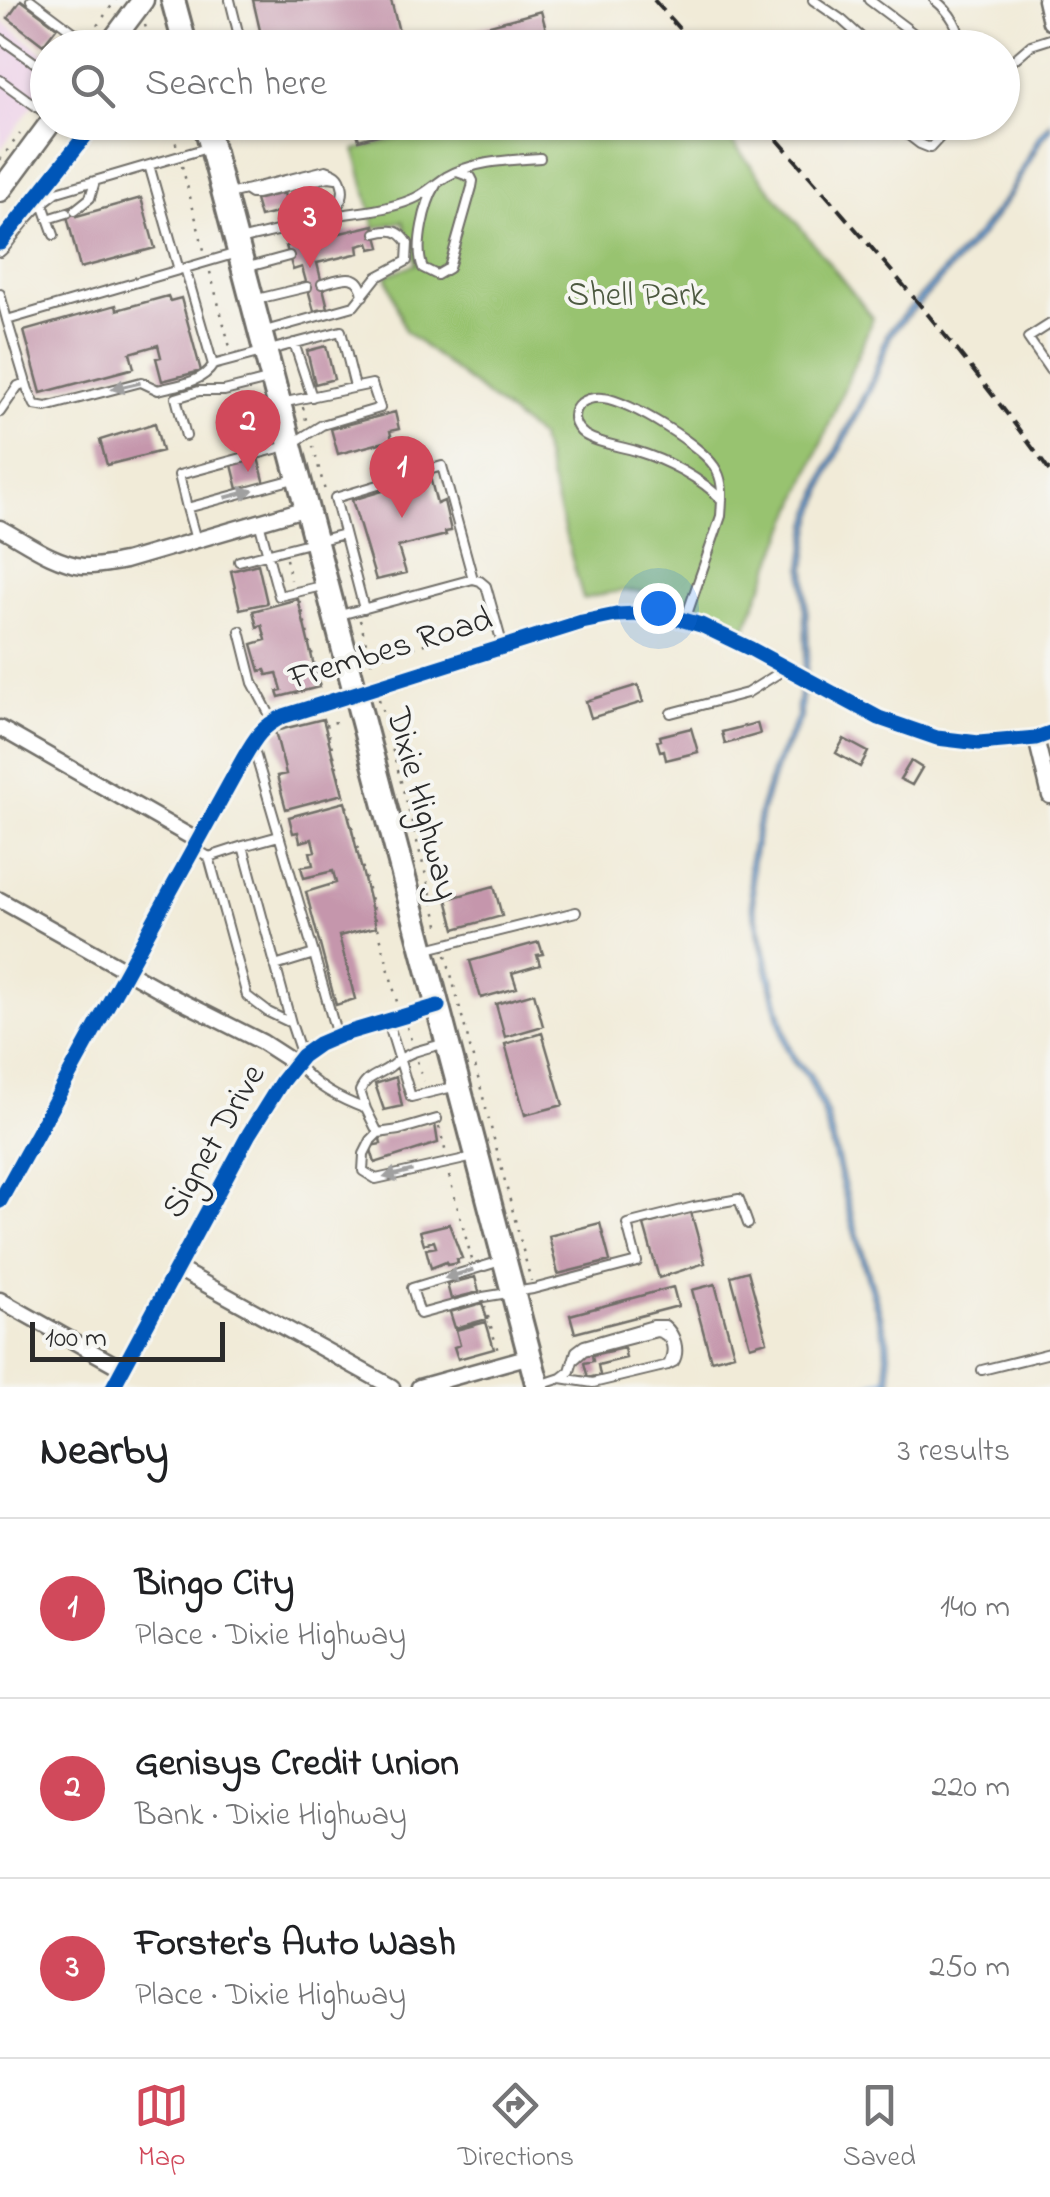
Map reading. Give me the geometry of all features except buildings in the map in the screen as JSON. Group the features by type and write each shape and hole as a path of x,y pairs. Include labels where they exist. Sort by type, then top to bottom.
{"main road":[{"path":"173,0 181,30"},
{"name":"Dixie Highway","path":"211,140 235,192 240,254 272,378 335,617 367,695 433,948 438,1006 506,1260 523,1290 530,1356 546,1384"}],"street":[{"path":"120,30 143,0"},
{"path":"1045,0 1050,22"},
{"path":"0,191 38,140"},
{"path":"0,528 61,560 81,566 125,562 306,508"},
{"name":"Frembes Road","path":"0,1201 252,743 272,721 367,695 582,622 616,615 662,616 701,625 879,718 936,738 979,743 1043,736"},
{"path":"0,728 196,844"},
{"path":"1043,736 1050,796"},
{"path":"0,900 176,1000 299,1060"},
{"name":"Signet Drive","path":"114,1387 250,1134 282,1080 299,1060 337,1036 438,1006"},
{"path":"178,1268 392,1387"},
{"path":"0,1300 124,1369"},
{"path":"419,1387 530,1356"}],"lane":[{"path":"32,0 71,30"},
{"path":"45,0 52,16"},
{"path":"230,0 238,30"},
{"path":"812,0 853,30"},
{"path":"869,0 909,30"},
{"path":"934,0 947,10 958,30"},
{"path":"1020,54 1031,45 1050,39"},
{"path":"2,43 30,61"},
{"path":"0,80 30,102"},
{"path":"0,252 57,192 179,156 200,140"},
{"path":"915,140 930,148 937,140"},
{"path":"8,320 240,254 327,216 413,199 458,172 494,162 540,158"},
{"path":"0,294 25,382 36,405 46,407 142,382 158,390 200,378 210,371 213,365 149,165"},
{"path":"235,192 326,170 340,179 344,194 327,216"},
{"path":"436,185 428,200 418,254 423,268 437,275 449,268 472,187 471,177 458,172"},
{"path":"48,219 71,212 90,198 95,181"},
{"path":"42,204 54,235"},
{"path":"213,365 234,360 263,342 354,306 376,278 402,265 409,256 402,234 392,230 376,232"},
{"path":"240,254 290,256"},
{"path":"322,284 354,279 363,296"},
{"path":"252,300 308,287"},
{"path":"1050,324 1028,338 1050,370"},
{"path":"263,342 294,343 341,332 355,388"},
{"path":"294,343 312,397"},
{"path":"186,436 176,398 272,378"},
{"path":"0,412 25,382"},
{"path":"196,540 179,475 290,444 322,425 380,408 372,384 279,404"},
{"path":"685,620 722,516 722,500 718,472 711,462 661,423 614,399 594,397 576,409 576,425 582,433 662,462 710,488 722,500"},
{"path":"364,608 334,498 442,466 473,579"},
{"path":"188,508 299,478"},
{"path":"259,522 279,596 327,585"},
{"path":"239,561 344,534"},
{"path":"335,617 473,579 486,586 503,647"},
{"path":"240,631 253,683 272,721"},
{"path":"670,713 747,693 787,668"},
{"path":"252,743 337,1036"},
{"path":"210,857 280,836"},
{"path":"196,844 210,857 247,996 268,1012 291,1022"},
{"path":"243,846 306,1075 338,1098 366,1109"},
{"path":"433,948 576,912"},
{"path":"275,966 314,954"},
{"path":"388,1022 411,1097 459,1086"},
{"path":"378,1133 361,1098 361,1086 399,1057 448,1043"},
{"path":"437,1118 378,1133 363,1158 363,1171 376,1179 478,1156"},
{"path":"506,1260 412,1288 420,1314 636,1262 627,1224 740,1199 748,1224"},
{"path":"660,1324 674,1334 678,1353 668,1365 594,1383 546,1384 570,1371 576,1351 584,1345 660,1324"},
{"path":"982,1370 1050,1353"}],"path":[{"path":"94,30 116,0"},
{"path":"147,30 145,25 152,24"},
{"path":"175,140 234,360"},
{"path":"0,148 6,153"},
{"path":"241,387 258,453"},
{"path":"283,550 320,687"},
{"path":"362,660 486,628"},
{"path":"317,671 324,670"},
{"path":"367,695 523,1290"},
{"path":"330,716 334,722 326,724 398,1003"},
{"path":"406,1024 428,1092"},
{"path":"437,1118 475,1270"},
{"path":"483,1297 498,1353"}],"shaded area":[{"path":"0,19 30,42 30,109 0,150"}],"green space":[{"name":"Shell Park","path":"391,140 731,140 873,318 745,629 701,607 656,593 623,591 583,599 539,437 405,331 386,275 416,264 403,221 375,228 355,150"}],"water":[{"path":"1050,122 1050,129 1011,195 984,233 891,335 876,379 829,474 812,526 806,566 809,655 802,718 777,767 763,811 753,865 755,906 789,1044 797,1060 811,1074 828,1114 889,1340 892,1387 887,1387 884,1340 823,1115 807,1077 793,1063 784,1045 751,906 748,865 773,766 797,717 805,654 802,566 808,524 825,472 872,377 887,332 980,230 1008,193"}],"waterway":[{"path":"864,1387 885,1379"}],"railway":[{"path":"654,0 680,30"},
{"path":"778,140 947,337 1050,472"}],"cycle path":[{"path":"0,243 82,140"},
{"path":"0,1201 247,752 265,728 284,716 582,622 638,614 701,625 879,718 937,738 979,743 1050,733"},
{"path":"113,1387 249,1134 302,1056 340,1035 438,1006"}],"place":[{"name":"Forster's Auto Wash","path":"310,268"},
{"name":"Genisys Credit Union","path":"248,472"},
{"name":"Bingo City","path":"402,518"}]}
